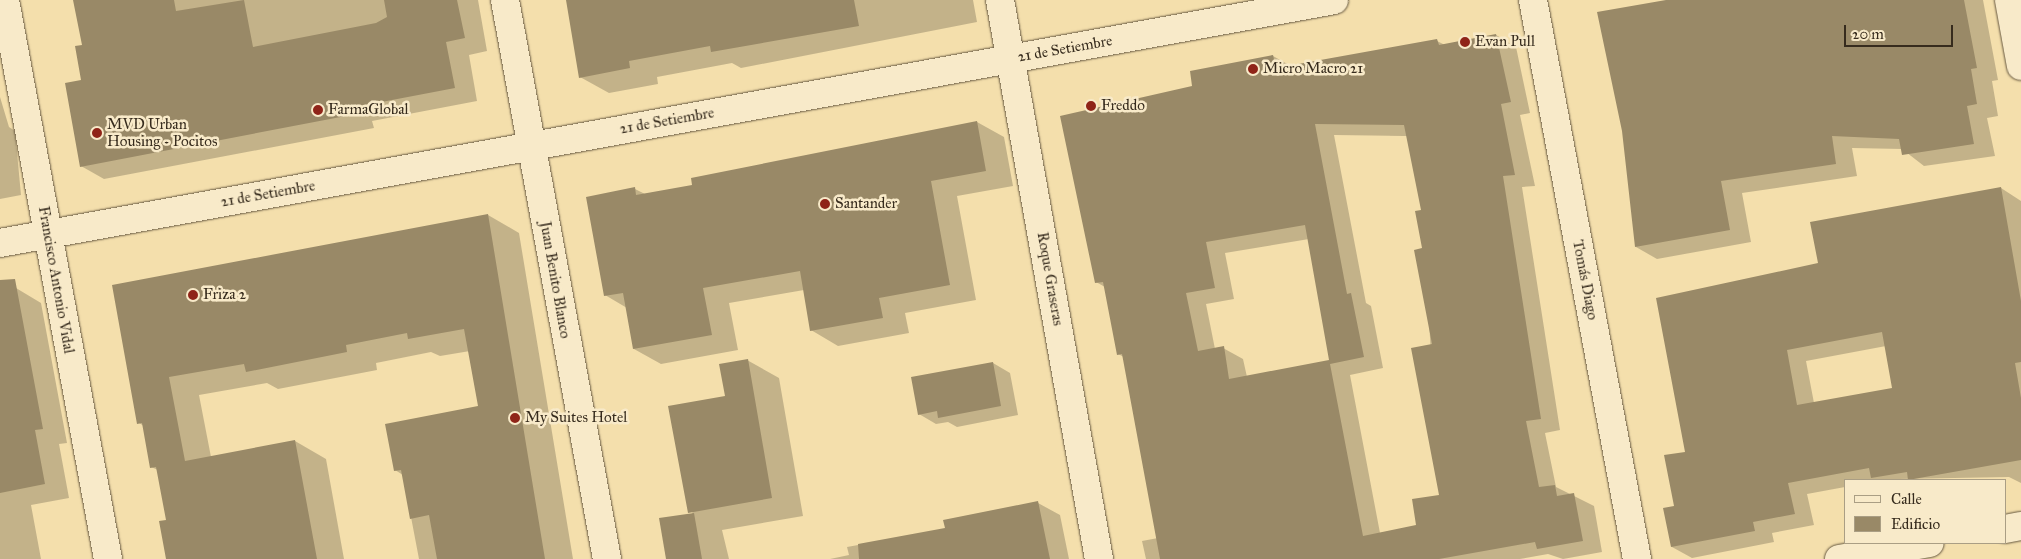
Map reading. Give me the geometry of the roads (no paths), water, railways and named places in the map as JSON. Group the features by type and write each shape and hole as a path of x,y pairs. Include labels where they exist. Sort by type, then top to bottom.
{"street":[{"name":"Francisco Antonio Vidal","path":"5,0 108,559"},
{"name":"Juan Benito Blanco","path":"505,0 607,559"},
{"name":"Roque Graseras","path":"1000,0 1100,559"},
{"name":"21 de Setiembre","path":"0,243 1334,0"},
{"name":"Tomás Diago","path":"1533,0 1636,559"},
{"path":"2009,0 2021,66"},
{"path":"2006,529 2021,526"},
{"path":"1839,559 1924,544"}],"place":[{"name":"Evan Pull","path":"1465,42"},
{"name":"Micro Macro 21","path":"1253,69"},
{"name":"Freddo","path":"1091,106"},
{"name":"FarmaGlobal","path":"318,110"},
{"name":"MVD Urban Housing - Pocitos","path":"97,133"},
{"name":"Santander","path":"825,204"},
{"name":"Friza 2","path":"193,295"},
{"name":"My Suites Hotel","path":"515,418"}]}
